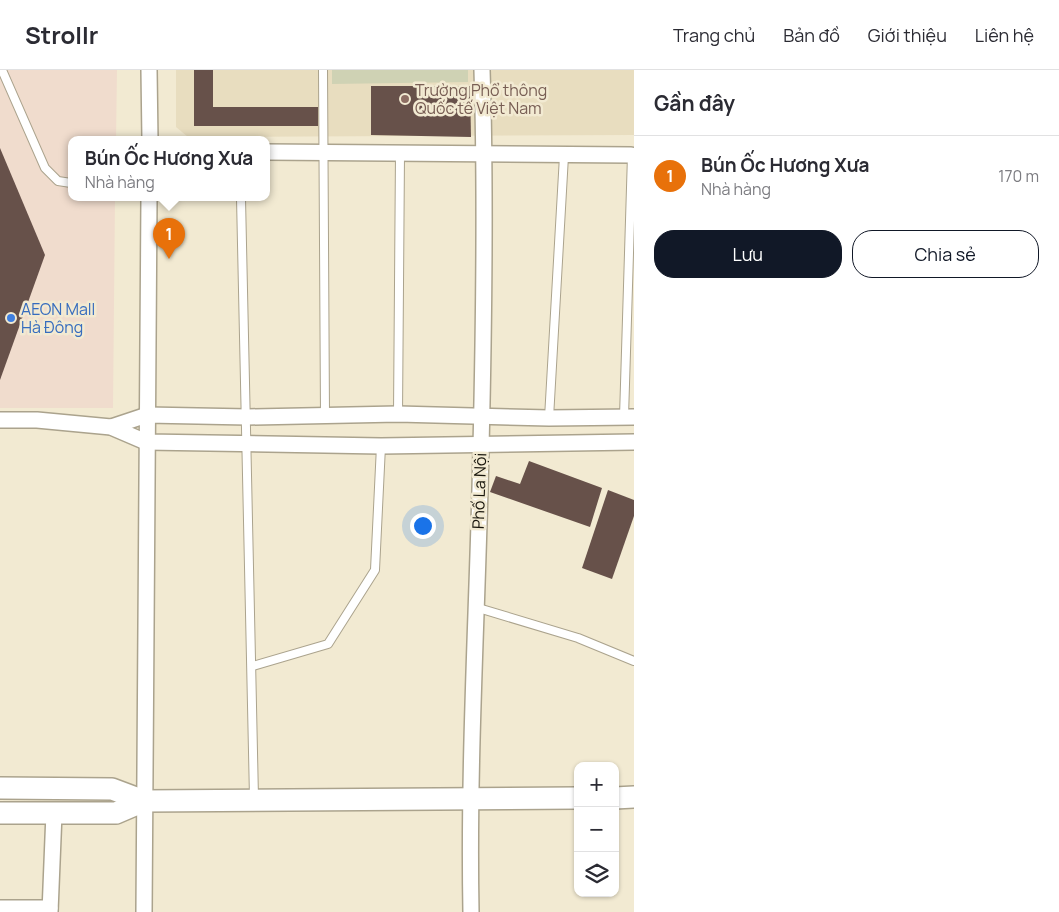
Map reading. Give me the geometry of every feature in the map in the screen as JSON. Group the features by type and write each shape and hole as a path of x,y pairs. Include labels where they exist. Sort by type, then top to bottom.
{"street":[{"path":"149,70 150,136"},
{"name":"Phố La Nội","path":"471,912 470,799 481,445 485,155 482,70"},
{"path":"270,152 564,156 632,155"},
{"path":"144,912 149,201"},
{"path":"112,426 147,415 248,417 398,414 549,418 629,417"},
{"path":"0,420 37,420 112,426 146,442 381,446 634,442"},
{"path":"0,788 112,789 144,801 574,798"},
{"path":"619,798 634,797"},
{"path":"0,813 116,813 144,801"},
{"path":"0,908 50,910 54,813"}],"lane":[{"path":"2,70 44,168 58,181 68,182"},
{"path":"323,70 325,415"},
{"path":"398,414 400,154"},
{"path":"629,417 632,155"},
{"path":"549,418 564,156"},
{"path":"241,201 248,417 254,801"},
{"path":"253,666 328,644 375,570 381,446"},
{"path":"476,607 578,638 634,661"}],"shaded area":[{"path":"0,70 117,70 116,136 68,136 68,201 115,201 113,408 0,408"},
{"name":"Trường Phổ thông Quốc tế Việt Nam","path":"176,70 634,70 634,135 187,136 176,127"}],"green space":[{"path":"332,70 468,70 468,82 332,84"}],"building":[{"path":"194,70 213,70 213,107 318,107 318,126 194,126"},
{"path":"371,86 470,86 471,137 371,135"},
{"name":"AEON Mall Hà Đông","path":"0,148 45,255 0,380"},
{"path":"529,461 602,488 590,527 490,492 496,476 520,484"},
{"path":"608,490 634,500 634,516 612,579 582,568"}],"place":[{"name":"Trường Phổ thông Quốc tế Việt Nam","path":"405,99"},
{"name":"Bún Ốc Hương Xưa","path":"169,259"},
{"name":"AEON Mall Hà Đông","path":"11,318"}]}
